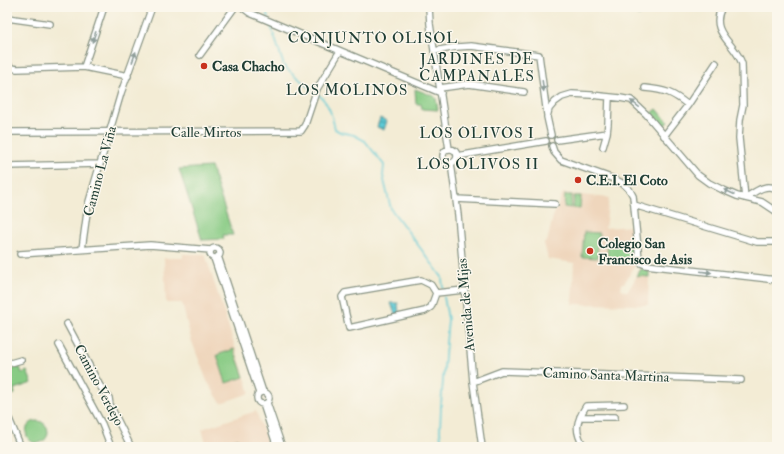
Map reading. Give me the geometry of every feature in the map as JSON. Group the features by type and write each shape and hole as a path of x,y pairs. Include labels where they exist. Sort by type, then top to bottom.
{"street":[{"path":"84,67 104,7"},
{"name":"Camino La Viña","path":"82,249 88,205 122,94 152,7"},
{"path":"200,55 235,7"},
{"path":"242,7 250,13 275,24 440,90 469,84 524,92"},
{"path":"429,7 429,22 449,149"},
{"path":"722,7 718,15 719,27 727,42 740,58 742,64 743,105 739,138 745,198"},
{"path":"7,18 50,24"},
{"path":"434,51 471,46 539,55 547,117 551,135 554,136 556,140"},
{"name":"Calle Mirtos","path":"7,132 301,131 305,125 317,89 340,51"},
{"path":"7,63 11,68 17,69 84,67 128,76"},
{"path":"664,136 688,105 716,63"},
{"path":"645,88 668,91 688,105"},
{"path":"547,117 552,106 562,97 572,94 631,100 646,114 698,175 709,183 736,196 762,202 777,212"},
{"path":"603,147 607,133 609,97"},
{"path":"556,140 607,133"},
{"path":"457,156 546,141 551,135"},
{"path":"552,146 556,144 556,140"},
{"path":"546,141 552,146 554,152 561,160 614,179 625,184 629,188 633,196 639,259 641,263 646,266 777,280"},
{"path":"449,149 454,150 457,156 455,162 446,162 443,158 444,153 449,149"},
{"name":"Avenida de Mijas","path":"451,163 456,200 473,382 482,447"},
{"path":"7,166 100,164"},
{"path":"745,198 757,190 765,187 777,189"},
{"path":"456,200 555,204"},
{"path":"634,205 758,242 775,242"},
{"path":"20,254 150,246 210,250 210,255 216,257 261,393"},
{"path":"421,280 431,284 436,293 431,307 425,311 349,328 342,297 345,293 421,280"},
{"path":"436,293 464,290"},
{"name":"Camino Verdejo","path":"67,324 100,386 109,398 110,404 131,447"},
{"path":"59,345 102,424 112,447"},
{"path":"7,364 20,360"},
{"name":"Camino Santa Martina","path":"473,382 502,371 741,380"},
{"path":"265,404 269,400 269,396 267,393 261,393 257,397 258,401 265,404 282,447"},
{"path":"265,404 277,447"},
{"path":"584,447 576,430 580,417 586,406 624,405"},
{"path":"7,414 21,447"},
{"path":"580,417 615,417"}],"shaded area":[{"name":"Colegio San Francisco de Asis","path":"563,193 609,198 605,228 633,226 636,264 625,282 622,284 621,288 624,291 628,291 637,276 649,277 648,305 572,304 574,263 548,259 544,243 547,242 553,217"},
{"path":"183,254 205,254 250,393 221,403 207,381 191,339 182,303 166,303 164,258 183,258"},
{"path":"256,411 269,447 207,447 202,429"}],"green space":[{"path":"415,89 434,96 438,110 422,109 421,104 416,104"},
{"path":"657,109 668,122 662,127 651,114"},
{"path":"211,167 233,235 223,235 224,239 202,240 179,169"},
{"path":"565,195 572,195 571,208 564,207"},
{"path":"574,196 581,196 580,209 573,208"},
{"path":"584,232 599,233 597,258 582,257"},
{"path":"632,243 633,258 608,260 607,245"},
{"path":"641,269 649,269 649,277 637,276"},
{"path":"234,349 244,377 226,383 217,355"},
{"path":"20,367 22,373 27,371 32,383 14,389 15,394 7,396 7,371"},
{"path":"37,421 45,424 48,432 45,440 37,443 29,440 26,432 29,424"},
{"path":"238,438 241,447 209,447"}],"water":[{"path":"637,7 648,7 644,9 646,10 646,14 638,16 636,14 638,10"},
{"path":"380,118 387,121 384,130 377,127"},
{"path":"391,303 398,303 399,314 395,314"}],"waterway":[{"path":"267,7 266,11 268,17"},
{"path":"271,26 284,66 312,90"},
{"path":"319,95 332,115 335,129 340,132 354,135 365,141 384,165 383,176 391,209 442,277 443,289"},
{"path":"442,447 440,431 441,405 448,319 444,297"}],"place":[{"name":"Casa Chacho","path":"204,66"},
{"name":"C.E.I. El Coto","path":"578,180"},
{"name":"Colegio San Francisco de Asis","path":"590,251"}],"district":[{"name":"CONJUNTO OLISOL","path":"373,38"},
{"name":"JARDINES DE CAMPANALES","path":"477,68"},
{"name":"LOS MOLINOS","path":"347,90"},
{"name":"LOS OLIVOS I","path":"477,133"},
{"name":"LOS OLIVOS II","path":"478,164"}]}
